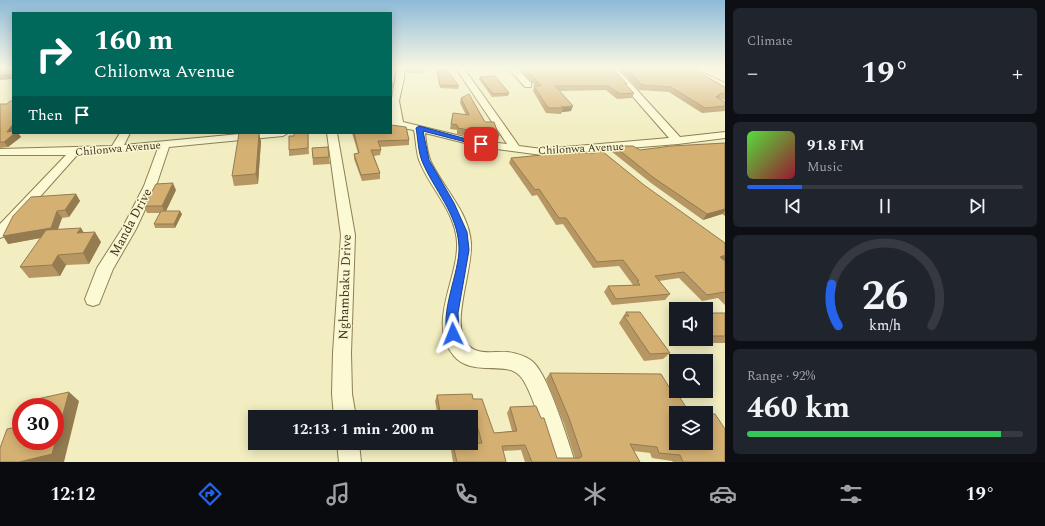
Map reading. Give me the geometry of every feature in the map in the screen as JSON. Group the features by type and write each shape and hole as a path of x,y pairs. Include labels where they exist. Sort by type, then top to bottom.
{"street":[{"path":"395,123 394,101 397,89"},
{"path":"473,89 516,149"},
{"path":"630,89 678,141"},
{"name":"Chilonwa Avenue","path":"395,123 481,144 542,152 678,141 725,135"},
{"path":"419,128 425,160 450,203 463,232 464,250 452,313 453,334 456,342 466,356 474,359 517,363 524,366 530,372 536,383 564,462"},
{"path":"116,148 124,134"},
{"name":"Chilonwa Avenue","path":"5,152 74,152 165,144 204,137 254,134"},
{"name":"Nghambaku Drive","path":"332,134 348,235 342,353 342,394 344,410"},
{"name":"Manda Drive","path":"93,299 105,268 129,229 150,186 165,144"},
{"path":"598,148 610,158"},
{"path":"0,164 5,152"},
{"path":"0,233 74,152"},
{"path":"349,450 350,462"}],"building":[{"path":"489,89 505,89 509,93 493,94"},
{"path":"536,89 557,89 573,106 561,106 563,108 548,108"},
{"path":"612,89 630,89 634,93 620,94"},
{"path":"674,89 725,89 725,94 721,93 716,97 725,102 725,106 705,108"},
{"path":"469,94 485,122 494,122 499,136 458,128 457,125 451,124 453,113 469,115 461,98"},
{"path":"12,101 12,125 7,132 12,131 12,134 14,134 4,142 0,142 0,104 7,104"},
{"path":"392,125 406,127 409,140 378,141 381,150 371,150 380,173 361,175 354,154 359,153 354,134 392,134"},
{"path":"239,134 259,134 256,174 232,176"},
{"path":"294,134 308,134 308,148 289,150 289,136 294,136"},
{"path":"725,143 725,209 707,214 654,178 614,146 633,146 640,150 671,146"},
{"path":"328,147 329,157 313,158 312,148"},
{"path":"591,147 597,147 644,185 725,243 725,255 720,257 725,261 725,293 707,295 684,272 655,276 670,294 616,299 608,286 640,285 637,281 639,281 623,260 597,262 566,218 559,218 539,189 535,190 511,158 563,153 595,153"},
{"path":"173,183 162,206 144,206 156,184"},
{"path":"76,194 65,210 57,211 51,228 3,236 13,216 31,197"},
{"path":"161,211 180,211 174,224 154,224"},
{"path":"81,228 77,233 95,232 83,253 58,255 52,265 20,267 46,230"},
{"path":"626,312 640,312 670,353 650,354 624,316 629,316"},
{"path":"713,313 725,313 725,336 713,336"},
{"path":"550,373 661,374 669,387 669,398 680,398 685,406 669,406 669,450 713,450 713,414 715,414 725,429 725,462 683,462 680,455 659,453 657,447 630,444 640,462 532,462 525,445 502,446 506,462 457,462 454,450 478,450 478,443 482,443 478,429 478,410 440,410 437,395 472,394 473,399 482,399 494,433 517,431 510,407 536,406 541,418 544,418 557,458 580,458 582,456 569,418"},
{"path":"69,392 64,410 64,398 42,398"},
{"path":"12,428 12,450 53,450 52,454 19,462 0,462 0,448 7,429"}],"route":[{"path":"453,334 452,313 463,261 463,232 450,203 425,160 419,128 459,137 481,144"}]}
